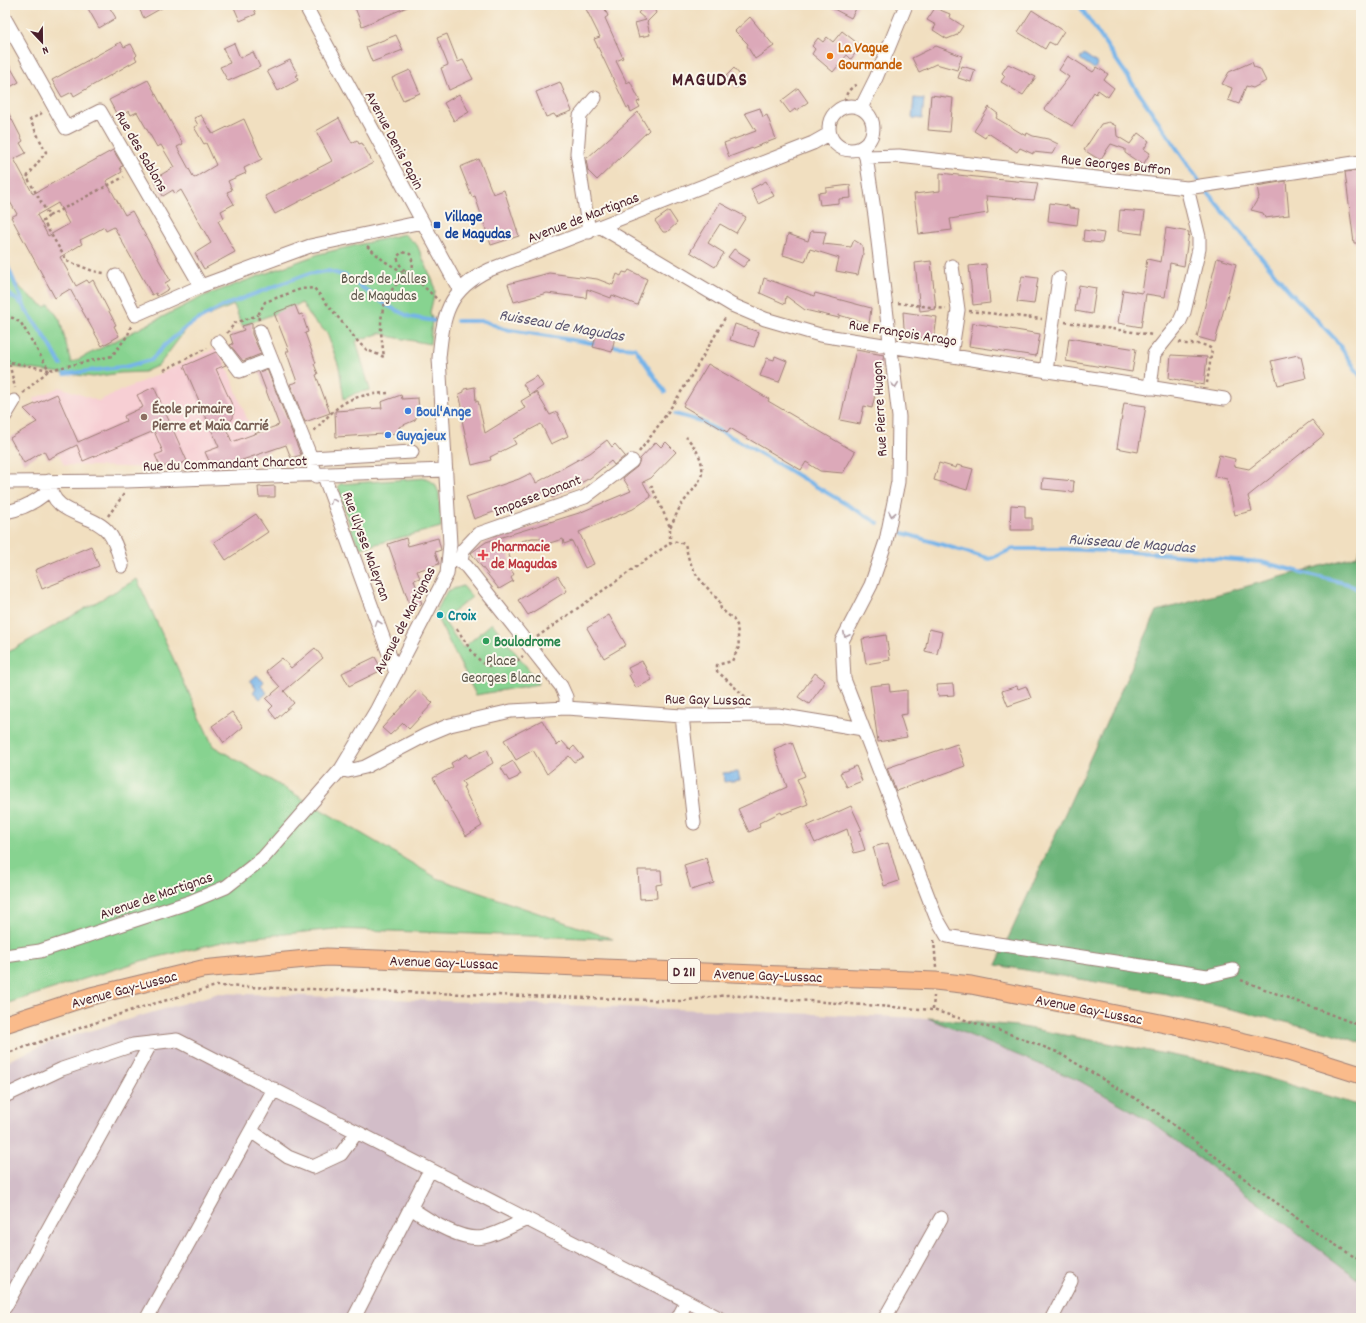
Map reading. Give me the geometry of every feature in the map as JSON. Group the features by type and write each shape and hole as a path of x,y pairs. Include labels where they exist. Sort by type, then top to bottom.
{"main road":[{"name":"Avenue Gay-Lussac","path":"5,1024 91,996 202,969 327,957 935,981 971,985 1185,1028 1288,1052 1361,1075"}],"street":[{"name":"Avenue Denis Papin","path":"305,5 459,289"},
{"path":"861,108 876,78 903,6"},
{"name":"Rue des Sablons","path":"5,19 66,128 100,111 201,286"},
{"path":"595,98 580,116 577,154 595,229"},
{"path":"847,106 861,108 866,112 873,124 871,138 864,152 842,149 832,141 829,134 830,120 840,109 847,106"},
{"name":"Avenue de Martignas","path":"5,956 40,951 190,902 226,887 263,858 341,769 377,709 455,560 446,470 439,358 442,330 448,309 459,289 474,277 489,270 813,143 829,134"},
{"name":"Rue Georges Buffon","path":"864,152 1187,188 1361,162"},
{"name":"Rue Pierre Hugon","path":"863,729 844,679 842,641 871,585 886,541 898,482 899,417 875,216 864,152"},
{"path":"1150,388 1154,354 1179,323 1184,312 1199,249 1199,237 1187,188"},
{"path":"116,276 135,316 201,286 310,246 422,222"},
{"name":"Rue François Arago","path":"595,229 732,305 765,319 820,334 1224,399"},
{"path":"951,356 958,310 952,266"},
{"path":"1046,371 1052,320 1060,278"},
{"name":"Rue Ulysse Maleyran","path":"260,332 311,458 320,476 396,673"},
{"path":"218,342 240,371 271,359"},
{"path":"5,416 14,401"},
{"path":"311,458 412,452"},
{"path":"378,454 380,473"},
{"name":"Impasse Donant","path":"455,560 478,534 585,497 632,461"},
{"name":"Rue du Commandant Charcot","path":"5,482 50,485 126,481 320,476 446,470"},
{"path":"5,512 14,510 41,498 50,485"},
{"path":"50,485 55,499 68,511 101,526 109,534 122,566"},
{"path":"455,560 466,566 561,686 566,697 566,708"},
{"name":"Rue Gay Lussac","path":"341,769 348,772 366,768 426,735 472,719 511,711 566,708 682,716 778,715 863,729"},
{"path":"682,716 694,823"},
{"path":"863,729 936,917 947,936 1207,976 1227,971"},
{"path":"5,1096 62,1069 133,1046 178,1040 719,1318"},
{"path":"5,1307 151,1043"},
{"path":"147,1318 274,1090"},
{"path":"251,1131 288,1157 313,1167 341,1154 356,1132"},
{"path":"354,1318 430,1170"},
{"path":"411,1208 436,1224 459,1234 483,1238 527,1219"},
{"path":"885,1318 941,1218"},
{"path":"1052,1318 1071,1281"},
{"path":"678,1318 687,1301"}],"path":[{"path":"49,216 27,177 46,152 30,120 53,106"},
{"path":"116,276 93,272 67,261 43,220 135,171"},
{"path":"362,235 364,243 372,252 418,281 448,309"},
{"path":"402,252 410,254 413,263 412,272 405,272 397,257 402,252"},
{"path":"260,332 258,315 265,302 301,289 314,288 359,343 367,350 384,357 380,322 390,293 405,272"},
{"path":"885,302 1052,320 1168,337 1183,344 1206,344 1212,348 1205,396"},
{"path":"632,461 660,424 698,366 732,305"},
{"path":"5,361 49,370 112,356 128,335 135,316"},
{"path":"5,317 13,318 21,323 49,370"},
{"path":"5,353 9,362 15,386 14,401"},
{"path":"14,401 49,370"},
{"path":"304,441 341,403 365,394 388,393"},
{"path":"670,527 681,506 694,489 702,473 701,460 692,443 686,437"},
{"path":"101,526 126,491 126,481"},
{"path":"651,485 670,527 670,543"},
{"path":"457,629 484,665 488,666 509,659 518,660 529,647 673,540 685,544 689,560 697,576 719,600 721,609 733,619 737,625 739,647 732,661 717,665 717,671 750,701 761,716"},
{"path":"933,1010 936,966 933,934 936,917"},
{"path":"1227,971 1361,1026"},
{"path":"5,1054 132,1010 216,986 680,1001 727,996 933,1010 1007,1032 1064,1056 1148,1106 1318,1234 1361,1261"}],"shaded area":[{"name":"École primaire Pierre et Maïa Carrié","path":"219,347 253,434 239,439 246,459 214,470 64,465 33,399 60,387 98,401"},
{"path":"219,993 928,1018 1080,1081 1150,1121 1357,1278 1361,1279 1361,1318 5,1318 5,1062 48,1043"}],"green space":[{"name":"Bords de Jalles de Magudas","path":"404,234 417,245 434,284 435,292 430,312 432,319 430,344 392,337 381,333 356,341 370,390 356,393 344,399 339,367 327,333 311,318 302,303 242,326 234,305 191,323 159,365 144,372 120,373 93,377 5,366 5,267 22,290 45,307 49,304 60,320 71,363 204,296 319,254"},
{"path":"426,478 435,484 439,493 441,527 361,548 353,535 338,486 340,484"},
{"path":"1361,545 1361,1043 1332,1033 1167,994 996,965 1157,611 1357,556"},
{"path":"137,579 213,746 437,878 613,939 335,929 235,939 141,961 5,1004 5,654"},
{"name":"Place Georges Blanc","path":"463,586 472,597 443,620 463,648 492,623 537,680 538,684 476,695 435,614 447,591"},
{"path":"928,1018 1017,1026 1224,1065 1361,1106 1361,1279 1357,1278 1150,1121 1080,1081"}],"water":[{"path":"1084,54 1098,64 1094,69 1080,59"},
{"path":"914,98 924,99 922,119 912,118"},
{"path":"257,675 264,682 261,685 267,693 260,699 253,692 256,689 250,681"},
{"path":"738,772 740,780 724,782 723,773"}],"building":[{"path":"86,5 108,5 116,18 99,28"},
{"path":"137,5 167,5 144,18"},
{"path":"233,5 252,5 256,14 240,21"},
{"path":"354,5 412,5 362,26"},
{"path":"584,5 603,5 608,16 605,18 623,58 616,61 627,83 630,81 640,101 637,102 640,107 631,112 629,107 627,108 594,39 600,37"},
{"path":"645,5 660,5 655,11 656,13 647,22 650,35 639,37 635,23 646,20 638,13"},
{"path":"826,5 858,5 851,18"},
{"path":"935,8 950,14 949,17 963,26 957,35 947,39 933,30 936,25 927,20"},
{"path":"1032,10 1064,31 1055,45 1049,42 1045,49 1018,32"},
{"path":"750,17 774,46 755,59 747,46 748,44 735,31"},
{"path":"842,31 861,46 851,59 847,55 833,72 812,54 815,49 812,46 818,38 823,42 827,37 833,42"},
{"path":"447,34 458,62 463,60 473,79 449,90 441,68 448,65 437,38"},
{"path":"396,35 403,50 372,62 366,47"},
{"path":"121,42 124,47 131,44 137,55 135,57 137,60 74,96 72,92 62,97 52,80"},
{"path":"234,43 240,58 253,52 260,67 228,81 220,67 230,63 223,48"},
{"path":"936,46 962,56 957,70 936,64 919,72 912,58"},
{"path":"1068,56 1093,72 1097,67 1108,74 1104,80 1114,88 1108,97 1098,90 1096,94 1094,92 1072,126 1044,109 1069,77 1059,70"},
{"path":"5,58 19,82 5,90"},
{"path":"290,60 298,75 296,76 298,80 278,91 267,71"},
{"path":"1252,62 1254,67 1260,69 1266,81 1253,88 1246,86 1239,104 1228,100 1232,88 1222,84 1229,72"},
{"path":"1008,64 1036,77 1023,95 1001,82 1005,76 1002,73"},
{"path":"962,66 975,70 971,82 958,78"},
{"path":"734,68 745,81 736,88 726,76"},
{"path":"410,70 420,93 403,100 392,78"},
{"path":"148,80 183,144 177,147 194,178 216,165 206,143 204,144 194,127 198,125 194,118 201,115 213,134 244,119 262,159 244,168 246,173 228,181 232,190 227,192 234,204 221,211 224,218 218,221 235,252 204,269 195,253 211,243 181,190 175,194 173,190 163,196 154,179 174,167 161,145 157,147 137,112 131,115 129,111 118,117 109,100"},
{"path":"560,82 572,111 556,117 554,114 546,117 536,92"},
{"path":"798,88 808,102 796,111 795,109 790,113 781,101"},
{"path":"459,94 469,112 454,121 444,103"},
{"path":"931,95 953,98 950,132 928,130"},
{"path":"5,106 23,141 20,143 26,153 14,159 33,194 113,150 123,166 120,167 122,172 106,181 125,215 132,211 170,280 165,283 169,289 157,296 156,293 152,295 114,227 106,231 104,227 80,240 82,244 60,257 76,286 87,280 89,283 93,280 116,325 114,326 119,336 102,346 70,289 55,298 11,217 17,214 5,193","holes":["58,203 69,224 48,236 37,215"]},
{"path":"989,107 998,114 996,118 1026,136 1027,133 1033,136 1048,139 1058,144 1052,154 1033,152 1033,154 1020,148 1017,152 988,133 985,138 974,131"},
{"path":"760,108 763,117 767,115 776,139 729,157 724,143 756,131 745,113"},
{"path":"638,112 649,130 597,180 588,171 586,159"},
{"path":"339,118 352,143 357,140 359,144 362,143 373,163 275,214 265,196 332,161 316,131"},
{"path":"1109,122 1116,126 1117,136 1130,144 1138,133 1149,141 1144,149 1150,153 1143,165 1125,153 1125,149 1111,144 1100,160 1084,150 1101,124"},
{"path":"479,159 493,194 504,190 519,236 491,245 475,196 472,197 460,167"},
{"path":"1361,170 1361,243 1354,243 1345,172"},
{"path":"940,173 1038,183 1034,200 986,196 988,213 950,219 952,230 919,234 914,194 940,191"},
{"path":"766,181 774,196 758,204 751,189"},
{"path":"1286,181 1289,215 1265,218 1263,213 1251,210 1259,197 1257,186"},
{"path":"850,185 851,198 839,199 839,203 820,205 818,193 826,192 826,188"},
{"path":"720,203 746,217 736,233 720,224 708,243 724,253 715,267 690,252"},
{"path":"1050,203 1079,209 1077,225 1048,221"},
{"path":"1120,210 1145,212 1142,234 1118,231"},
{"path":"669,211 677,223 667,232 663,232 655,221"},
{"path":"1166,228 1189,232 1184,266 1170,263 1165,297 1146,294 1141,327 1118,323 1123,290 1142,293 1147,259 1161,262"},
{"path":"1084,230 1104,233 1102,243 1083,241"},
{"path":"811,231 826,232 823,244 851,247 854,240 862,245 863,254 858,275 836,271 839,258 810,249 805,262 783,255 788,234 808,241"},
{"path":"734,249 750,259 743,267 728,257"},
{"path":"1217,258 1236,264 1215,342 1197,337"},
{"path":"931,261 936,309 920,311 915,263"},
{"path":"986,264 990,303 973,305 969,266"},
{"path":"629,270 647,279 637,305 612,295 611,298 587,289 586,298 547,293 514,302 508,284 549,273 597,279 613,285 617,274 621,276 623,272 627,273"},
{"path":"1022,276 1038,278 1034,304 1017,302"},
{"path":"764,278 814,296 815,293 871,308 869,324 839,315 839,318 805,310 786,296 785,304 760,293"},
{"path":"1079,285 1096,288 1092,314 1075,311"},
{"path":"295,305 299,315 302,314 308,332 305,333 316,363 314,364 318,374 316,375 330,413 305,422 290,384 297,382 286,351 289,351 274,313"},
{"path":"903,312 937,317 934,340 912,336 904,328"},
{"path":"252,323 252,334 261,354 243,361 230,345 233,344 230,335 244,330 242,326"},
{"path":"973,323 1040,334 1036,356 969,346"},
{"path":"735,324 759,332 754,347 730,340"},
{"path":"597,332 615,336 612,352 593,347"},
{"path":"1069,338 1136,349 1132,372 1066,361"},
{"path":"856,350 884,355 872,408 864,406 860,424 840,420"},
{"path":"216,352 226,365 216,369 234,409 233,418 225,426 232,442 279,425 259,372 267,369 301,455 291,458 286,445 213,470 205,452 219,447 184,366"},
{"path":"1171,355 1207,357 1204,385 1169,378"},
{"path":"1298,355 1298,357 1301,357 1306,378 1278,385 1271,361"},
{"path":"775,356 787,361 779,382 760,376 767,358 774,360"},
{"path":"708,364 769,399 768,401 855,452 843,473 820,471 806,462 801,470 730,428 727,432 683,406"},
{"path":"537,376 543,386 530,395 523,384"},
{"path":"154,387 187,461 170,469 169,465 161,468 155,455 163,452 154,431 83,461 77,445 48,459 44,451 24,463 10,438 37,422 24,409 57,394 78,442 126,421 124,416 143,407 137,395"},
{"path":"475,387 476,402 478,401 485,433 525,408 521,401 536,392 550,415 557,412 568,436 551,444 541,424 513,439 516,444 490,457 491,460 472,465 462,420 465,419 459,394 464,392 464,389"},
{"path":"401,395 402,399 418,398 419,412 415,420 399,427 400,433 336,437 335,411 382,408 381,402"},
{"path":"1124,403 1146,406 1138,452 1117,448"},
{"path":"1312,420 1324,435 1248,496 1252,511 1235,515 1227,479 1214,476 1219,455 1235,459 1234,466 1249,469"},
{"path":"607,440 612,447 615,444 625,456 614,465 611,461 590,478 552,498 548,490 527,500 474,519 466,497 519,479 531,473 536,483 590,453"},
{"path":"656,442 661,447 666,442 676,452 651,478 643,482 651,497 633,509 579,532 594,564 585,568 572,541 564,544 563,539 543,545 540,538 532,538 506,546 511,561 506,564 514,574 511,578 513,581 499,589 471,553 486,542 579,513 631,491 623,478 637,467 640,459"},
{"path":"939,463 956,468 957,465 973,469 967,490 934,480"},
{"path":"1043,478 1074,481 1073,492 1042,489"},
{"path":"275,486 275,497 259,497 258,487"},
{"path":"1011,505 1025,506 1025,518 1032,518 1032,530 1010,530"},
{"path":"256,514 268,532 226,560 214,542"},
{"path":"406,538 408,546 438,538 441,550 435,552 439,564 417,571 420,578 414,580 422,604 411,608 388,544"},
{"path":"91,546 99,566 42,589 35,570"},
{"path":"558,576 567,591 528,615 518,600"},
{"path":"609,615 626,645 604,658 587,628"},
{"path":"929,629 942,632 937,654 925,651"},
{"path":"886,635 890,660 866,664 862,639"},
{"path":"315,648 323,658 284,691 294,703 276,719 269,710 273,706 266,699 280,687 266,671 282,658 291,668"},
{"path":"375,657 382,670 349,686 342,673"},
{"path":"642,661 652,680 636,688 629,675 631,674 628,668"},
{"path":"815,673 823,679 824,684 809,704 798,697"},
{"path":"889,684 890,692 907,690 907,714 900,715 907,737 878,742 870,686"},
{"path":"953,684 954,695 938,696 937,685"},
{"path":"1017,686 1018,689 1026,686 1031,698 1008,706 1002,691"},
{"path":"418,689 433,703 409,729 403,723 390,735 382,728"},
{"path":"232,712 243,727 224,743 212,726"},
{"path":"542,720 557,746 562,741 570,750 574,746 583,757 574,762 569,756 547,774 533,750 516,760 504,740"},
{"path":"792,742 805,776 797,779 808,804 782,814 781,812 759,823 760,827 749,832 738,809 787,787 774,749"},
{"path":"957,744 965,766 896,791 887,768"},
{"path":"487,749 493,763 462,781 465,786 463,787 482,826 466,836 433,778 453,767 451,763 467,754 469,758"},
{"path":"513,761 521,774 509,781 501,768"},
{"path":"856,766 862,781 847,787 840,773"},
{"path":"851,806 862,830 859,831 865,850 854,853 847,829 815,843 807,826"},
{"path":"888,843 899,881 884,886 873,847"},
{"path":"706,858 714,883 691,890 684,865"},
{"path":"638,870 661,870 662,884 656,885 657,898 640,899"}],"waterway":[{"path":"1079,5 1199,181"},
{"path":"1208,193 1290,292 1335,339 1361,377"},
{"name":"Ruisseau de Magudas","path":"5,260 24,305"},
{"name":"Ruisseau de Magudas","path":"65,374 129,366 151,360 165,345 189,325 223,306 307,274 328,271 346,276 388,306 410,317 435,321"},
{"name":"Ruisseau de Magudas","path":"5,291 22,304 49,343 61,365"},
{"name":"Ruisseau de Magudas","path":"457,321 484,321 504,329 598,344"},
{"name":"Ruisseau de Magudas","path":"608,346 635,348 665,392"},
{"name":"Ruisseau de Magudas","path":"675,414 700,421 741,442 878,523"},
{"name":"Ruisseau de Magudas","path":"903,533 990,559 1012,549 1064,549 1150,553 1261,562 1348,584 1361,591"}],"place":[{"name":"La Vague Gourmande","path":"830,56"},
{"name":"Village de Magudas","path":"437,225"},
{"name":"Boul'Ange","path":"408,411"},
{"name":"École primaire Pierre et Maïa Carrié","path":"144,417"},
{"name":"Guyajeux","path":"388,435"},
{"name":"Pharmacie de Magudas","path":"483,555"},
{"name":"Croix","path":"440,615"},
{"name":"Boulodrome","path":"486,641"}],"district":[{"name":"MAGUDAS","path":"710,78"}]}
